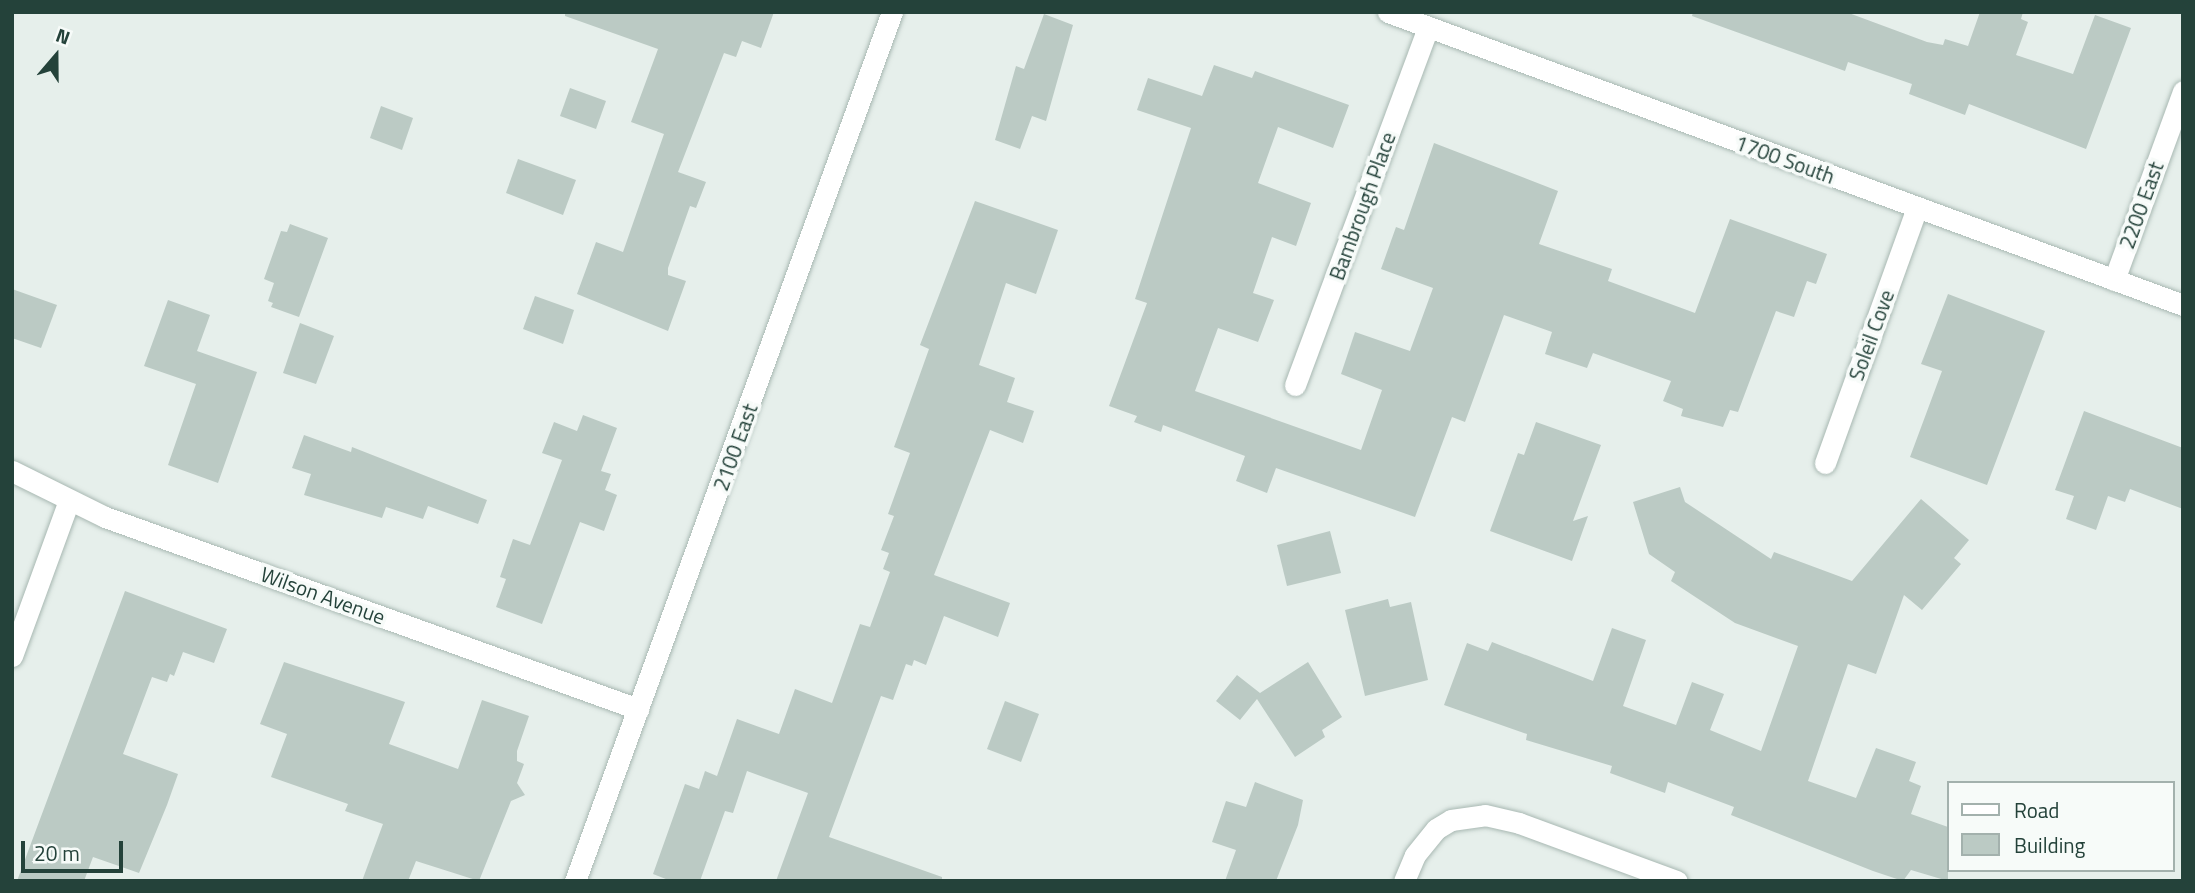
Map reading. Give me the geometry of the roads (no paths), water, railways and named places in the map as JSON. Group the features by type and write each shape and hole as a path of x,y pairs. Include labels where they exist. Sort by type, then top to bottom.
{"street":[{"name":"2100 East","path":"575,881 892,12"},
{"name":"1700 South","path":"1388,12 2183,305"},
{"name":"Bambrough Place","path":"1295,385 1428,27"},
{"name":"2200 East","path":"2114,280 2183,91"},
{"name":"Soleil Cove","path":"1825,463 1917,208"},
{"name":"Wilson Avenue","path":"12,471 69,500 638,709"},
{"path":"12,656 69,500"},
{"path":"1404,881 1424,841 1451,820 1485,815 1519,823 1677,881"}]}
